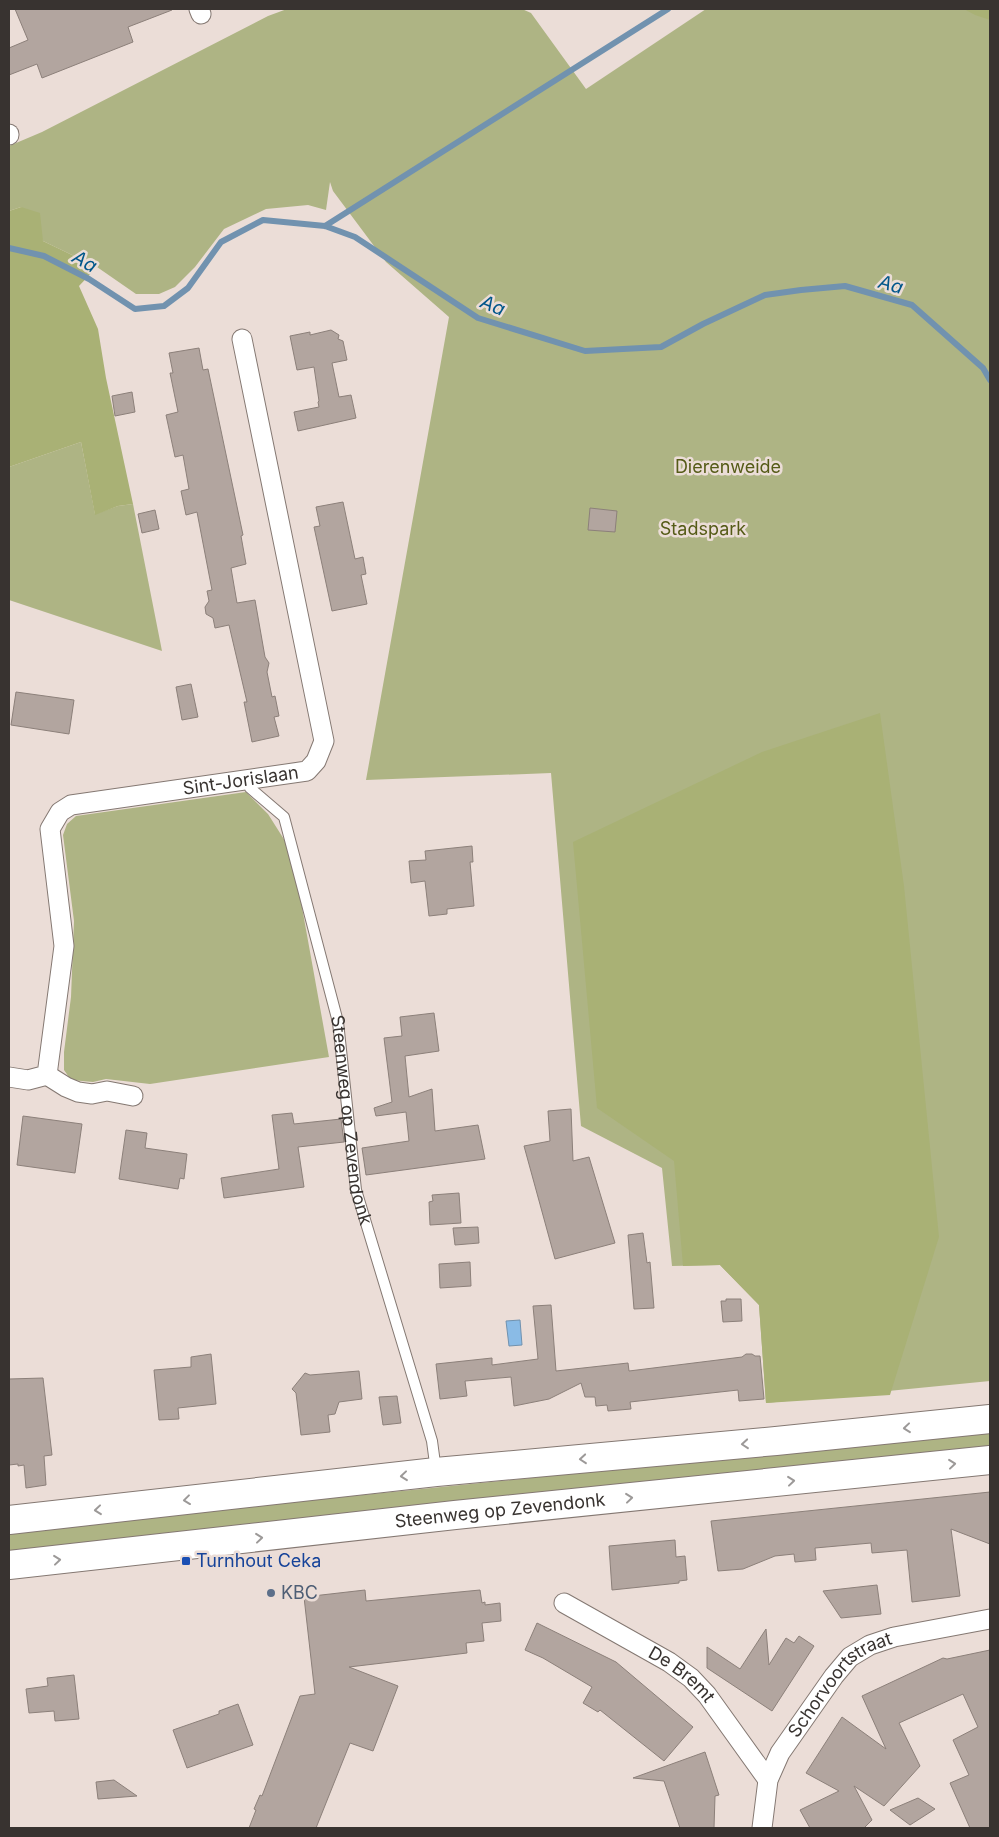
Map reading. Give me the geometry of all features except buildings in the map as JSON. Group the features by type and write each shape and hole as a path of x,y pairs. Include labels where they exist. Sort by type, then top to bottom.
{"main road":[{"path":"9,1520 436,1472 776,1441 990,1419"},
{"name":"Steenweg op Zevendonk","path":"9,1565 455,1515 990,1460"}],"street":[{"name":"Sint-Jorislaan","path":"47,1075 64,946 50,829 60,812 71,805 307,771 316,760 324,741 242,339"},
{"path":"9,1077 28,1080 47,1075 78,1092 92,1094 106,1091 133,1096"},
{"name":"De Bremt","path":"564,1603 669,1662 691,1678 707,1695 768,1780"},
{"name":"Schorvoortstraat","path":"762,1828 768,1780 780,1753 834,1676 850,1657 870,1645 894,1637 990,1619"}],"lane":[{"name":"Steenweg op Zevendonk","path":"248,780 250,788 284,817 338,1022 356,1190 432,1441 436,1472"}],"green space":[{"name":"Stadspark","path":"287,9 522,9 531,13 586,89 706,9 990,9 990,1381 766,1403 759,1305 720,1265 672,1266 662,1168 581,1126 551,773 366,780 449,317 386,262 333,191 330,182 326,210 308,205 266,209 224,229 195,267 175,287 159,294 136,294 97,267 43,241 21,207 9,211 9,146 42,132 268,16"},
{"path":"964,9 990,9 990,20 975,15"},
{"path":"21,207 40,213 43,241 97,267 79,286 98,329 106,378 133,504 118,506 95,515 81,442 9,467 9,211"},
{"path":"81,442 95,514 118,506 133,504 162,651 9,600 9,467"},
{"path":"880,713 904,886 939,1237 890,1395 766,1403 759,1305 720,1265 683,1266 674,1161 597,1108 573,842 762,752"},
{"path":"246,792 268,814 292,852 329,1057 150,1084 106,1079 93,1082 71,1080 64,1070 64,1052 71,997 74,921 63,835 67,824 76,816"},
{"path":"990,1431 990,1450 9,1551 9,1531"}],"water":[{"path":"520,1320 522,1345 509,1346 506,1321"}],"waterway":[{"path":"325,226 668,9"},
{"name":"Aa","path":"9,248 44,256 89,279 135,309 164,306 188,288 221,242 263,220 325,226 355,237 478,318 585,351 661,347 703,324 765,295 845,286 912,305 983,368 990,380"}],"place":[{"name":"Turnhout Ceka","path":"186,1561"},
{"name":"KBC","path":"271,1593"}],"park label":[{"name":"Dierenweide","path":"728,467"}]}
